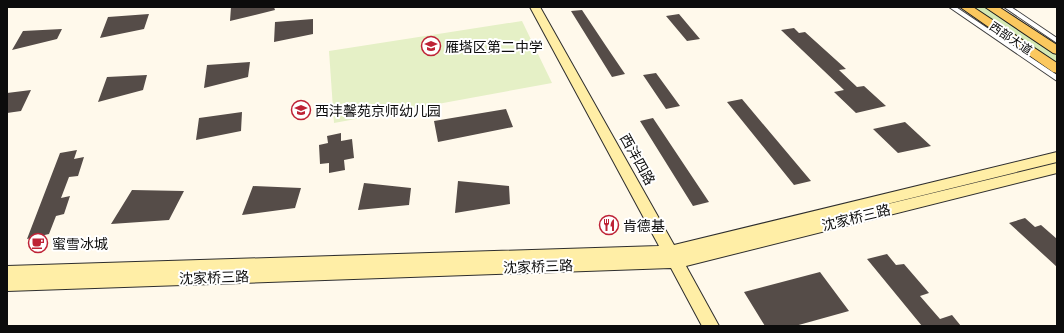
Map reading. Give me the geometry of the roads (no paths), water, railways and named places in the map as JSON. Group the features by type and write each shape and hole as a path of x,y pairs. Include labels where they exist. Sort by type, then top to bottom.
{"main road":[{"name":"西部大道","path":"966,7 1057,69"},
{"name":"西部大道","path":"991,7 1057,50"}],"street":[{"name":"西沣四路","path":"535,7 711,326"},
{"path":"952,7 1057,80"},
{"path":"1007,7 1057,41"},
{"name":"沈家桥三路","path":"7,272 673,257 1057,157"},
{"name":"沈家桥三路","path":"7,284 673,257 1057,168"}],"place":[{"name":"雁塔区第二中学","path":"431,46"},
{"name":"西沣馨苑京师幼儿园","path":"301,110"},
{"name":"肯德基","path":"609,225"},
{"name":"蜜雪冰城","path":"38,243"}]}
